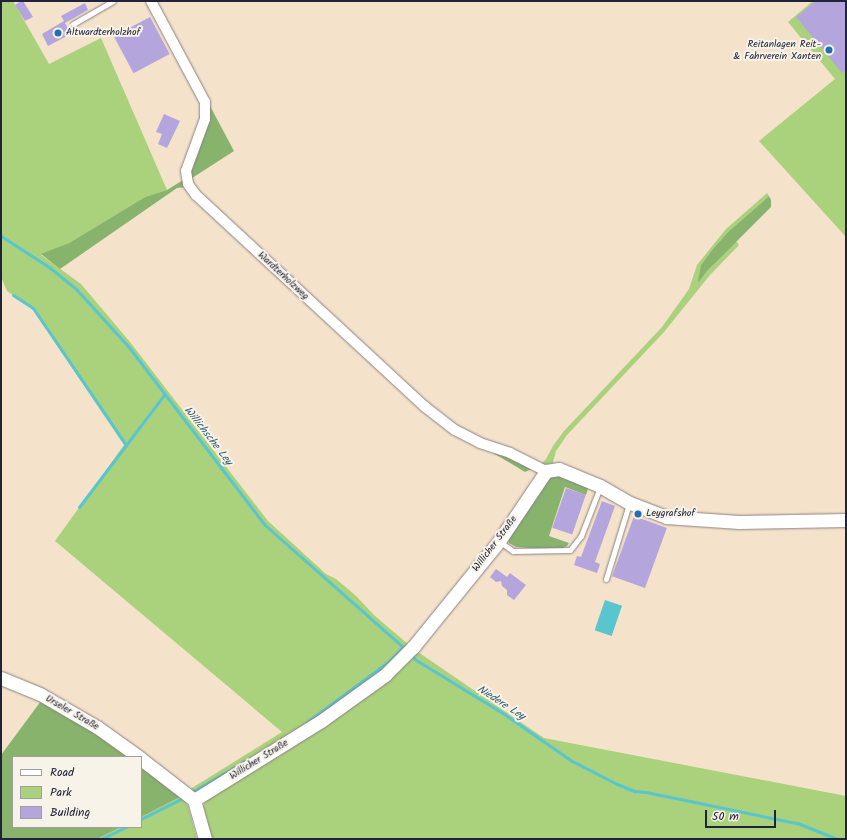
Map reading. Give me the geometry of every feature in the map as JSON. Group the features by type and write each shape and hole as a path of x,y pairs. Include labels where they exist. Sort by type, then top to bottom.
{"street":[{"name":"Wardterholzweg","path":"151,1 204,102 205,119 186,171 188,184 196,195 424,406 456,430 546,470"},
{"path":"546,470 559,468 600,486 630,503 666,517 739,522 846,520"},
{"name":"Willicher Straße","path":"194,800 321,721 385,675 413,647 499,541 546,470"},
{"name":"Urseler Straße","path":"1,678 40,694 97,726 137,756"},
{"name":"Urseler Straße","path":"142,760 194,800"},
{"path":"194,800 205,839"}],"lane":[{"path":"73,24 113,1"},
{"path":"499,541 513,551 570,550 581,536 600,486"},
{"path":"606,579 630,503"}],"green space":[{"path":"1,1 13,1 49,64 101,38 167,190 145,197 69,243 41,255 81,284 130,342 268,521 326,574 336,579 355,595 375,616 415,650 544,738 846,796 846,839 207,839 203,812 205,800 357,692 196,795 190,791 192,788 282,732 55,541 124,445 33,310 7,291 1,277"},
{"path":"813,1 846,1 846,237 759,141 835,79 788,22"},
{"path":"209,104 234,151 189,180 189,172"},
{"path":"183,180 186,187 177,188 60,269 41,254 69,243 145,197 167,190"},
{"path":"767,193 769,196 728,232 712,250 701,265 699,282 707,271 736,241 739,245 710,275 664,332 567,435 556,451 553,462 554,464 541,464 546,459 564,431 662,327 689,289 697,265 726,229"},
{"path":"769,196 771,200 771,207 707,271 699,282 701,265 712,250 728,232"},
{"path":"478,444 534,468 525,472"},
{"path":"550,473 589,485 586,495 565,487 549,536 569,543 567,546 559,550 516,547 509,543 507,536"},
{"path":"41,701 95,730 132,756 12,756 12,828 119,828 97,839 1,839 1,755"},
{"path":"142,764 182,796 142,816"},
{"path":"182,796 188,806 197,839 97,839 119,828 142,828 142,816"}],"water":[{"path":"605,600 622,606 612,636 595,630"}],"building":[{"path":"23,1 33,17 25,21 15,5"},
{"name":"Reitanlagen Reit- & Fahrverein Xanten","path":"816,1 846,1 846,70 842,73 796,17"},
{"name":"Altwardterholzhof","path":"85,3 88,10 65,23 71,34 48,46 42,34 64,21 61,16"},
{"path":"150,17 170,54 134,73 114,36"},
{"path":"164,114 180,121 167,148 158,144 162,134 156,132"},
{"path":"566,488 586,495 572,535 552,528"},
{"path":"602,501 615,506 595,562 600,564 597,573 574,565 577,556 581,557"},
{"path":"634,516 667,528 645,588 612,576"},
{"path":"496,569 507,577 510,573 526,585 514,600 507,595 507,590 502,586 501,581 496,582 490,577"}],"waterway":[{"name":"Willichsche Ley","path":"1,236 49,267 77,290 128,346 265,525 405,649"},
{"path":"13,295 33,308 126,445"},
{"path":"79,507 164,395"},
{"name":"Niedere Ley","path":"307,722 389,661 403,647"},
{"name":"Niedere Ley","path":"411,655 416,660 504,714 572,761 617,784 634,791 646,792 800,824 837,839"},
{"name":"Niedere Ley","path":"192,792 250,758"},
{"name":"Niedere Ley","path":"142,818 183,798"},
{"name":"Niedere Ley","path":"101,839 124,828"}],"place":[{"name":"Altwardterholzhof","path":"58,33"},
{"name":"Reitanlagen Reit- & Fahrverein Xanten","path":"829,50"},
{"name":"Leygrafshof","path":"638,514"}]}
